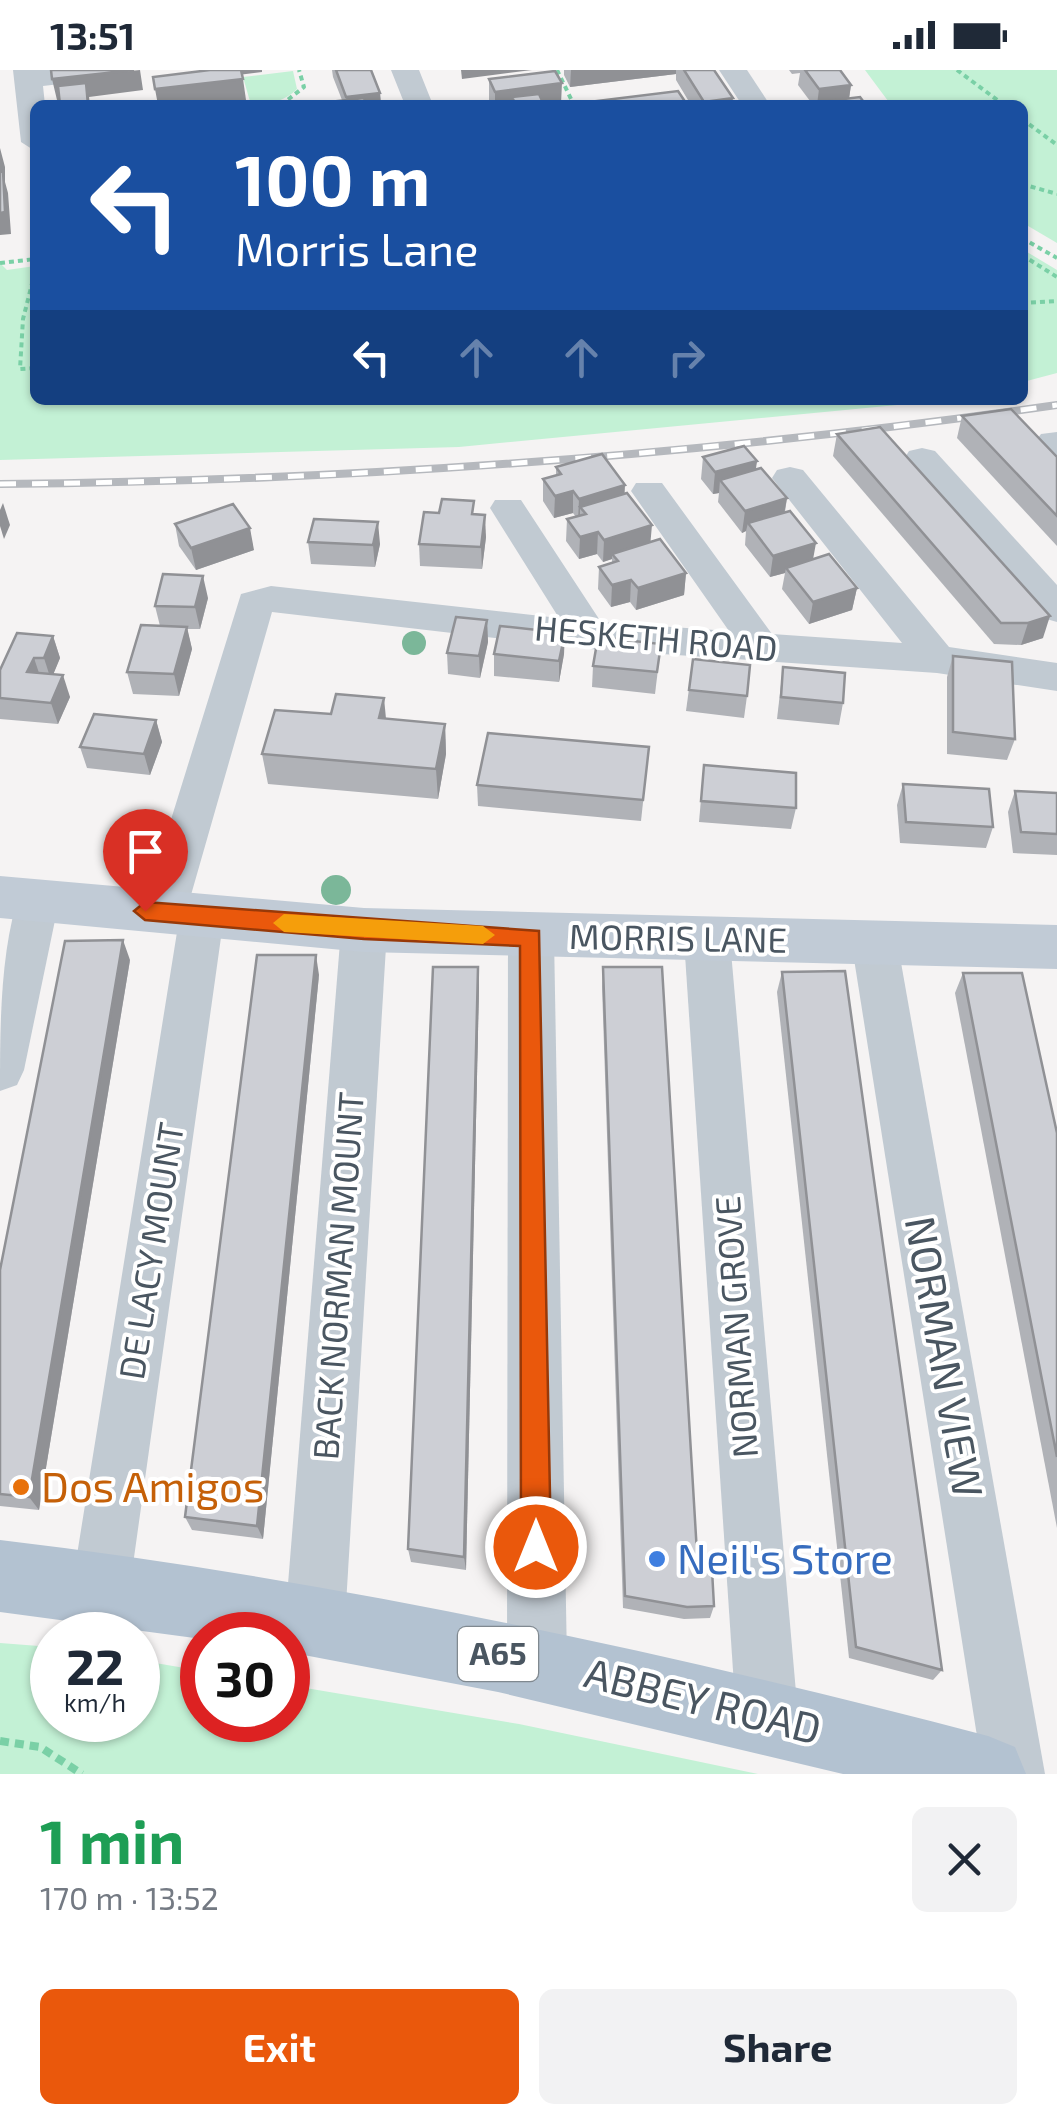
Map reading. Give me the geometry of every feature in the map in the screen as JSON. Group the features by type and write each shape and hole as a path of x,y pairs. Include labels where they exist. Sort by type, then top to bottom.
{"main road":[{"name":"ABBEY ROAD","path":"0,1576 101,1586 537,1661 767,1715 988,1774"}],"street":[{"path":"31,100 28,75 111,70"},
{"path":"405,70 417,100"},
{"path":"733,70 753,100"},
{"path":"922,460 1057,609"},
{"path":"790,478 936,659"},
{"path":"649,491 762,650"},
{"path":"508,508 589,635"},
{"name":"HESKETH ROAD","path":"254,603 270,600 762,650 936,659 1057,677"},
{"name":"DE LACY MOUNT","path":"101,1586 183,914 204,777 254,603"},
{"path":"0,1070 18,899"},
{"name":"MORRIS LANE","path":"18,899 364,930 531,937 874,940 1057,949"},
{"name":"BACK NORMAN MOUNT","path":"315,1622 364,930"},
{"path":"531,937 537,1661"},
{"name":"NORMAN GROVE","path":"707,940 767,1715"},
{"name":"NORMAN VIEW","path":"874,940 1014,1774"}],"path":[{"path":"288,100 304,87 299,70"},
{"path":"556,70 571,100"},
{"path":"957,70 997,100"},
{"path":"1028,123 1057,145"},
{"path":"1028,186 1057,194"},
{"path":"1028,241 1057,258"},
{"path":"0,263 30,259"},
{"path":"1028,259 1057,278"},
{"path":"30,293 20,369 30,368"},
{"path":"1028,302 1057,300"},
{"path":"0,1741 40,1746 82,1774"}],"green space":[{"path":"865,70 1057,70 1057,243 1028,226 1028,100 887,100"},
{"path":"293,71 297,89 280,100 250,100 243,77"},
{"path":"1028,253 1057,270 1057,373 1028,381"},
{"path":"0,263 7,270 30,267 30,405 897,405 459,447 0,460"},
{"path":"0,1643 30,1645 30,1742 160,1742 160,1664 180,1667 180,1742 310,1742 310,1689 519,1724 758,1774 0,1774"}],"building":[{"path":"51,70 134,70 52,79"},
{"path":"241,70 243,79 155,89 153,77"},
{"path":"336,70 371,70 380,93 346,97"},
{"path":"684,70 714,70 733,98 703,100"},
{"path":"805,70 840,70 851,85 819,89"},
{"path":"555,71 562,83 495,92 489,79"},
{"path":"86,83 88,100 59,100 58,86"},
{"path":"678,91 684,100 605,100"},
{"path":"539,94 542,100 514,100 512,97"},
{"path":"3,171 5,212 0,213 0,172"},
{"path":"1011,409 1057,457 1057,516 962,416"},
{"path":"880,427 1050,616 1028,623 1001,623 837,434"},
{"path":"744,446 757,461 715,472 703,457"},
{"path":"602,454 625,485 579,499 573,491 555,496 543,479 561,474 556,467"},
{"path":"761,468 787,498 745,511 720,480"},
{"path":"627,493 652,525 604,540 598,532 580,537 567,519 586,514 580,507"},
{"path":"442,499 474,501 472,514 485,515 481,547 419,544 424,512 439,513"},
{"path":"233,504 250,528 191,548 175,524"},
{"path":"790,511 816,543 773,556 748,523"},
{"path":"314,519 378,522 373,545 308,542"},
{"path":"660,539 686,573 638,588 631,580 612,585 599,567 618,561 612,554"},
{"path":"829,554 857,588 813,602 786,568"},
{"path":"163,574 203,576 195,607 155,606"},
{"path":"456,617 487,620 479,656 447,653"},
{"path":"141,625 187,627 174,674 127,672"},
{"path":"500,626 565,633 559,661 494,654"},
{"path":"17,633 53,636 44,658 34,658 27,672 63,675 51,703 0,698 0,670"},
{"path":"598,637 661,644 657,672 593,666"},
{"path":"953,656 1012,662 1015,739 953,732"},
{"path":"693,659 750,665 747,696 689,690"},
{"path":"783,667 845,673 843,703 781,697"},
{"path":"336,694 384,698 379,718 445,724 436,769 262,754 275,710 331,714"},
{"path":"94,714 156,720 144,754 80,747"},
{"path":"488,733 649,747 643,800 477,785"},
{"path":"704,765 796,773 796,808 701,801"},
{"path":"903,784 989,789 993,827 906,822"},
{"path":"1015,791 1057,793 1057,834 1021,832"},
{"path":"123,940 29,1497 0,1494 0,1270 65,941"},
{"path":"257,955 316,955 257,1526 185,1517"},
{"path":"433,967 478,967 464,1557 408,1549"},
{"path":"603,967 662,967 698,1570 712,1570 714,1606 687,1607 625,1596"},
{"path":"845,971 942,1670 856,1647 782,972"},
{"path":"963,973 1022,973 1057,1133 1057,1457"}],"railway":[{"path":"0,484 266,477 530,462 794,438 1057,405"}],"slow traffic":[{"path":"284,923 483,935"}],"place":[{"name":"Dos Amigos","path":"21,1487"},
{"name":"Neil's Store","path":"657,1559"}],"route":[{"path":"145,911 364,930 531,937 536,1547"}]}
